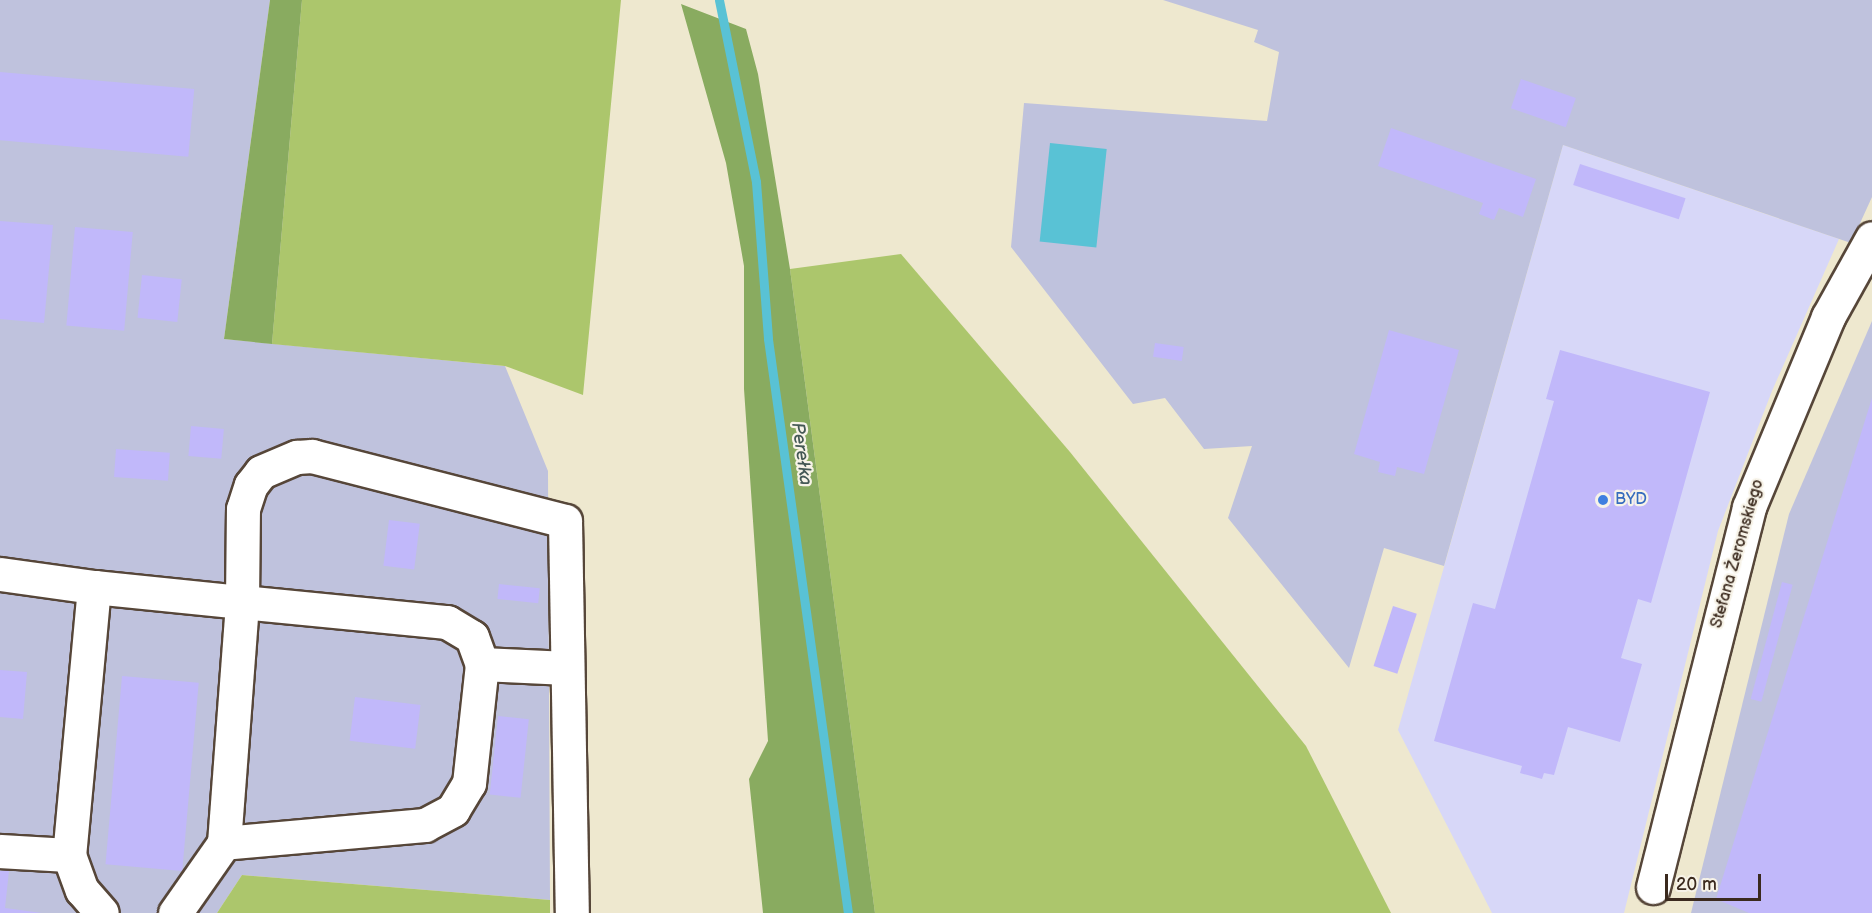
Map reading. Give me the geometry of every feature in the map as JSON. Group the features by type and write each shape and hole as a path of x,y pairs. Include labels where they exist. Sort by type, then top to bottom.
{"street":[{"name":"Stefana Żeromskiego","path":"1653,887 1749,507 1827,317 1872,238"},
{"path":"175,913 224,843 242,602 243,509 251,485 261,472 312,456 565,521 572,913"},
{"path":"0,574 94,587 447,622 472,637 482,664 469,783 464,796 440,820 224,843"},
{"path":"94,587 69,855 82,890 102,913"},
{"path":"482,664 567,668"},
{"path":"0,851 69,855"}],"shaded area":[{"path":"0,0 270,0 224,339 505,366 548,471 550,900 242,875 217,913 0,913"},
{"path":"1163,0 1872,0 1872,197 1851,243 1563,145 1444,566 1384,548 1349,668 1228,518 1252,446 1204,449 1165,398 1133,404 1011,247 1024,103 1267,121 1279,52 1254,42 1258,30"},
{"path":"1563,145 1839,239 1772,391 1718,531 1624,913 1492,913 1398,730"},
{"path":"1872,321 1872,913 1691,913 1789,514"}],"green space":[{"path":"270,0 302,0 272,344 224,339"},
{"path":"302,0 621,0 583,395 505,366 272,344"},
{"path":"681,4 746,29 758,74 790,269 875,913 763,913 749,779 768,741 744,389 744,266 726,163"},
{"path":"901,254 1070,452 1306,746 1391,913 875,913 790,269"},
{"path":"242,875 550,900 550,913 217,913"}],"water":[{"path":"1050,143 1107,149 1096,247 1040,241"}],"building":[{"path":"0,72 194,89 188,157 0,140"},
{"path":"1521,79 1576,98 1566,127 1511,108"},
{"path":"1391,128 1536,179 1523,217 1499,208 1494,220 1479,214 1483,203 1378,166"},
{"path":"1580,164 1686,198 1679,219 1573,185"},
{"path":"0,221 53,225 44,323 0,319"},
{"path":"75,227 133,232 124,331 66,326"},
{"path":"142,275 182,279 177,322 138,318"},
{"path":"1389,330 1459,350 1424,474 1397,467 1395,476 1378,472 1380,462 1354,454"},
{"path":"1155,343 1184,347 1182,361 1153,357"},
{"name":"BYD","path":"1560,350 1710,392 1651,603 1638,599 1621,658 1642,664 1620,742 1568,727 1554,775 1544,773 1542,779 1520,773 1522,766 1434,741 1473,603 1495,609 1554,401 1546,399"},
{"path":"1872,398 1872,913 1749,913 1716,899"},
{"path":"191,426 224,429 221,459 188,456"},
{"path":"116,449 170,453 168,481 114,477"},
{"path":"389,520 420,524 414,569 383,566"},
{"path":"1782,582 1793,585 1761,702 1751,699"},
{"path":"499,584 540,588 538,603 497,599"},
{"path":"1393,606 1417,614 1397,674 1374,666"},
{"path":"0,670 27,672 23,719 0,717"},
{"path":"122,676 199,683 182,871 106,864"},
{"path":"355,697 421,705 415,749 350,741"},
{"path":"498,716 529,719 521,798 490,795"},
{"path":"0,871 9,871 5,908 42,913 0,913"}],"waterway":[{"name":"Perełka","path":"719,0 756,182 768,339 848,913"}],"place":[{"name":"BYD","path":"1603,500"}]}
